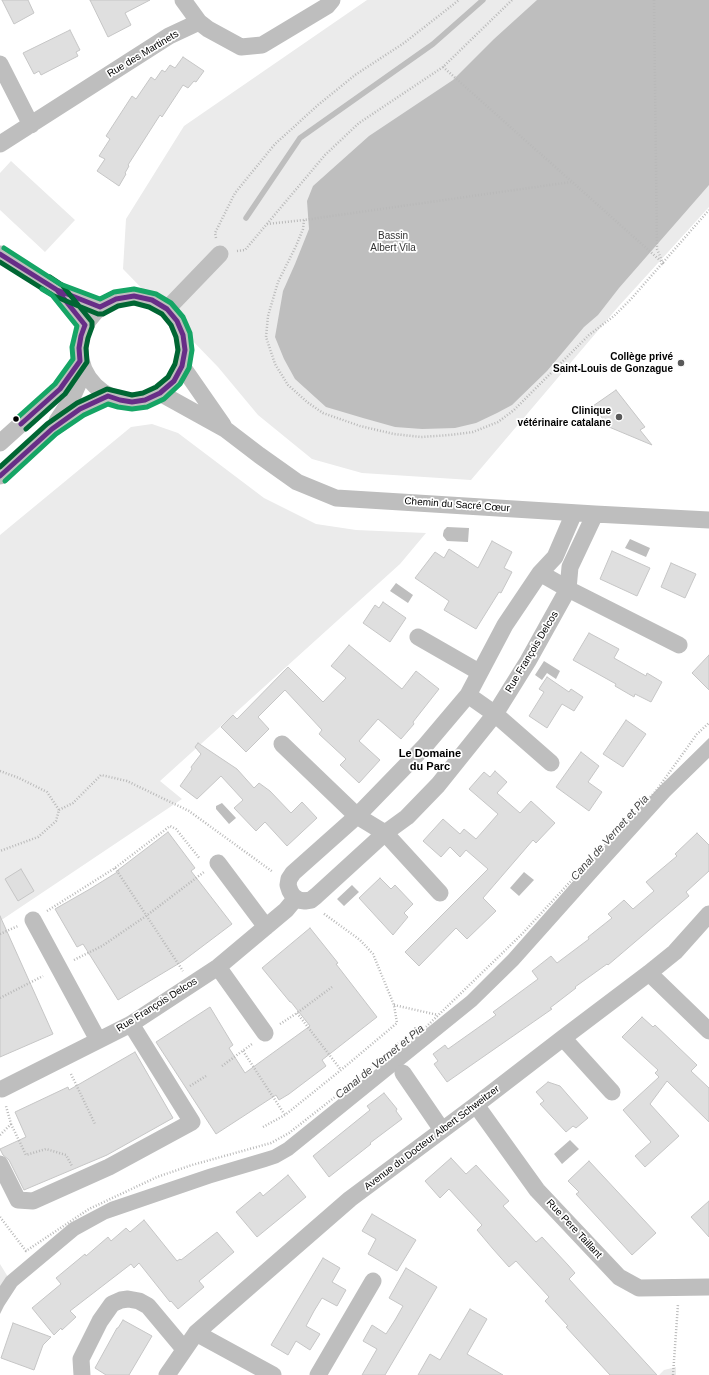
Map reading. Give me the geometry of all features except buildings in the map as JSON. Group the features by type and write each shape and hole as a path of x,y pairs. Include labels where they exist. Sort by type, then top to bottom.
{"street":[{"path":"183,0 199,22 208,29 241,47 262,45 327,6 332,0"},
{"name":"Rue des Martinets","path":"0,144 169,36 199,22"},
{"path":"0,64 31,125"},
{"path":"0,254 57,290 100,307"},
{"path":"167,310 220,254"},
{"path":"57,290 85,325"},
{"path":"134,296 152,300 167,310 177,321 183,335 185,350 182,366 174,381 160,393 145,400 132,402 108,396 94,386 82,366 79,348 85,325 92,315 100,307 116,299 134,296"},
{"path":"52,429 71,400 82,366"},
{"path":"0,444 60,389 82,366"},
{"name":"Chemin du Sacré Cœur","path":"182,366 225,429"},
{"name":"Chemin du Sacré Cœur","path":"160,393 225,429 297,482 336,498 709,520"},
{"path":"0,476 52,429 80,409 108,396"},
{"path":"301,900 293,896 290,891 288,883 293,874 357,816 424,747 468,694 506,625 540,573 555,557 574,513"},
{"name":"Rue François Delcos","path":"2,1089 131,1024 218,967 286,910 301,900 316,896 385,833 407,817 438,785 495,714 528,661 568,589 570,567 595,514"},
{"path":"540,573 568,589 679,645"},
{"path":"418,637 480,672"},
{"path":"468,694 495,714 551,763"},
{"path":"282,744 357,816 385,833 440,893"},
{"path":"213,866 266,927"},
{"name":"Avenue du Docteur Albert Schweitzer","path":"167,1375 196,1333 350,1199 649,973 675,952 709,914"},
{"path":"33,920 58,969 98,1040"},
{"path":"218,967 265,1033"},
{"path":"649,973 709,1031"},
{"path":"0,1164 18,1200 33,1201 109,1167 192,1122 131,1024"},
{"path":"562,1038 612,1092"},
{"path":"403,1073 442,1130"},
{"name":"Rue Pere Taillant","path":"476,1105 537,1190 619,1277 639,1288 709,1287"},
{"path":"318,1375 373,1281"},
{"path":"82,1375 81,1359 100,1321 112,1304 121,1300 139,1300 148,1306 184,1349"},
{"path":"196,1333 273,1375"}],"path":[{"path":"459,0 404,43 355,75 318,105 275,144 235,193 215,233 220,254 245,250 325,155 359,123 443,67 512,0"},
{"path":"654,0 657,249 663,263"},
{"path":"443,67 663,263"},
{"path":"267,224 572,182"},
{"path":"304,220 303,229 289,263 278,282 268,316 266,337 275,364 288,385 307,402 324,414 360,426 394,434 422,437 473,432 498,422 514,410 589,335 614,316 631,299 709,210"},
{"path":"0,1217 26,1251 89,1208 157,1177 192,1165 271,1143 289,1134 363,1076 400,1042 424,1028 522,934 656,791 697,734 709,723"},
{"path":"0,772 20,778 47,792 59,810"},
{"path":"0,851 38,837 56,821 59,810 73,803 100,775 127,781 189,811 288,883"},
{"path":"0,934 33,920 114,868 170,826 176,829 213,866 146,916 102,946 0,998"},
{"path":"114,868 192,984"},
{"path":"262,1127 285,1115 342,1070 397,1023 394,1005 373,954 360,940 301,900"},
{"path":"394,1005 438,1015"},
{"path":"297,1013 342,1070"},
{"path":"243,1051 285,1115"},
{"path":"62,1058 95,1124"},
{"path":"2,1089 11,1124 26,1156 46,1149 66,1155 79,1180"},
{"path":"0,1135 11,1124"},
{"path":"673,1375 679,1287"}],"green space":[{"name":"Bassin Albert Vila","path":"367,0 709,0 709,207 618,307 471,480 362,473 312,459 258,415 218,367 123,269 126,219 184,126"},
{"path":"11,161 75,220 45,252 0,210 0,173"},
{"path":"152,424 178,433 264,498 316,524 356,530 426,533 400,564 160,781 182,799 0,921 0,535 131,427"},
{"path":"0,1264 8,1277 0,1288"},
{"path":"676,1367 676,1375 659,1375 664,1370"}],"shaded area":[{"name":"Bassin Albert Vila","path":"537,0 709,0 709,185 619,288 598,315 584,327 547,371 512,405 476,423 455,428 422,429 395,427 326,407 295,379 284,359 275,337 283,291 309,229 307,201 313,186 369,136 453,80 494,39"},
{"path":"447,527 469,528 468,542 447,541 443,534"},
{"path":"630,539 650,548 646,557 625,548"},
{"path":"396,583 413,595 408,603 390,591"},
{"path":"544,661 560,671 556,679 547,673 542,680 535,675"},
{"name":"Canal de Vernet et Pia","path":"709,738 709,758 670,796 518,965 476,1006 292,1155 278,1163 212,1183 107,1219 78,1235 17,1286 0,1314 0,1286 6,1277 70,1223 110,1202 208,1169 272,1150 284,1143 467,996 508,955 590,862 660,786"},
{"path":"222,803 236,818 229,824 216,809 216,806"},
{"path":"524,872 534,880 519,896 510,888"},
{"path":"352,885 359,892 344,906 337,899"},
{"path":"570,1140 579,1149 562,1164 554,1154"}],"waterway":[{"path":"246,218 300,138 433,44 483,0"}],"transit line":[{"path":"4,248 60,284 100,299 114,292 134,289 156,294 171,303 183,317 190,333 192,350 189,368 180,384 164,399 147,407 132,409 108,404 84,415 56,434 5,481"},
{"path":"0,254 57,290 100,307 116,299 134,296 152,300 167,309 177,321 183,335 185,350 182,366 174,381 160,393 145,400 132,402 108,396 80,409 52,429 0,476"},
{"path":"0,262 54,296 98,314 103,314 118,306 134,303 149,307 162,314 171,325 176,337 178,350 175,364 168,377 156,387 143,393 132,395 107,389 77,403 47,424 0,467"},
{"path":"26,429 65,394 87,362 86,348 92,322 62,285 50,277"},
{"path":"21,424 60,389 80,361 79,348 85,325 57,290 46,283"},
{"path":"16,419 55,384 73,359 72,347 77,326 52,295 42,289"}],"place":[{"name":"Collège privé Saint-Louis de Gonzague","path":"681,363"},
{"name":"Clinique vétérinaire catalane","path":"619,417"}],"district":[{"name":"Le Domaine du Parc","path":"430,760"}]}
